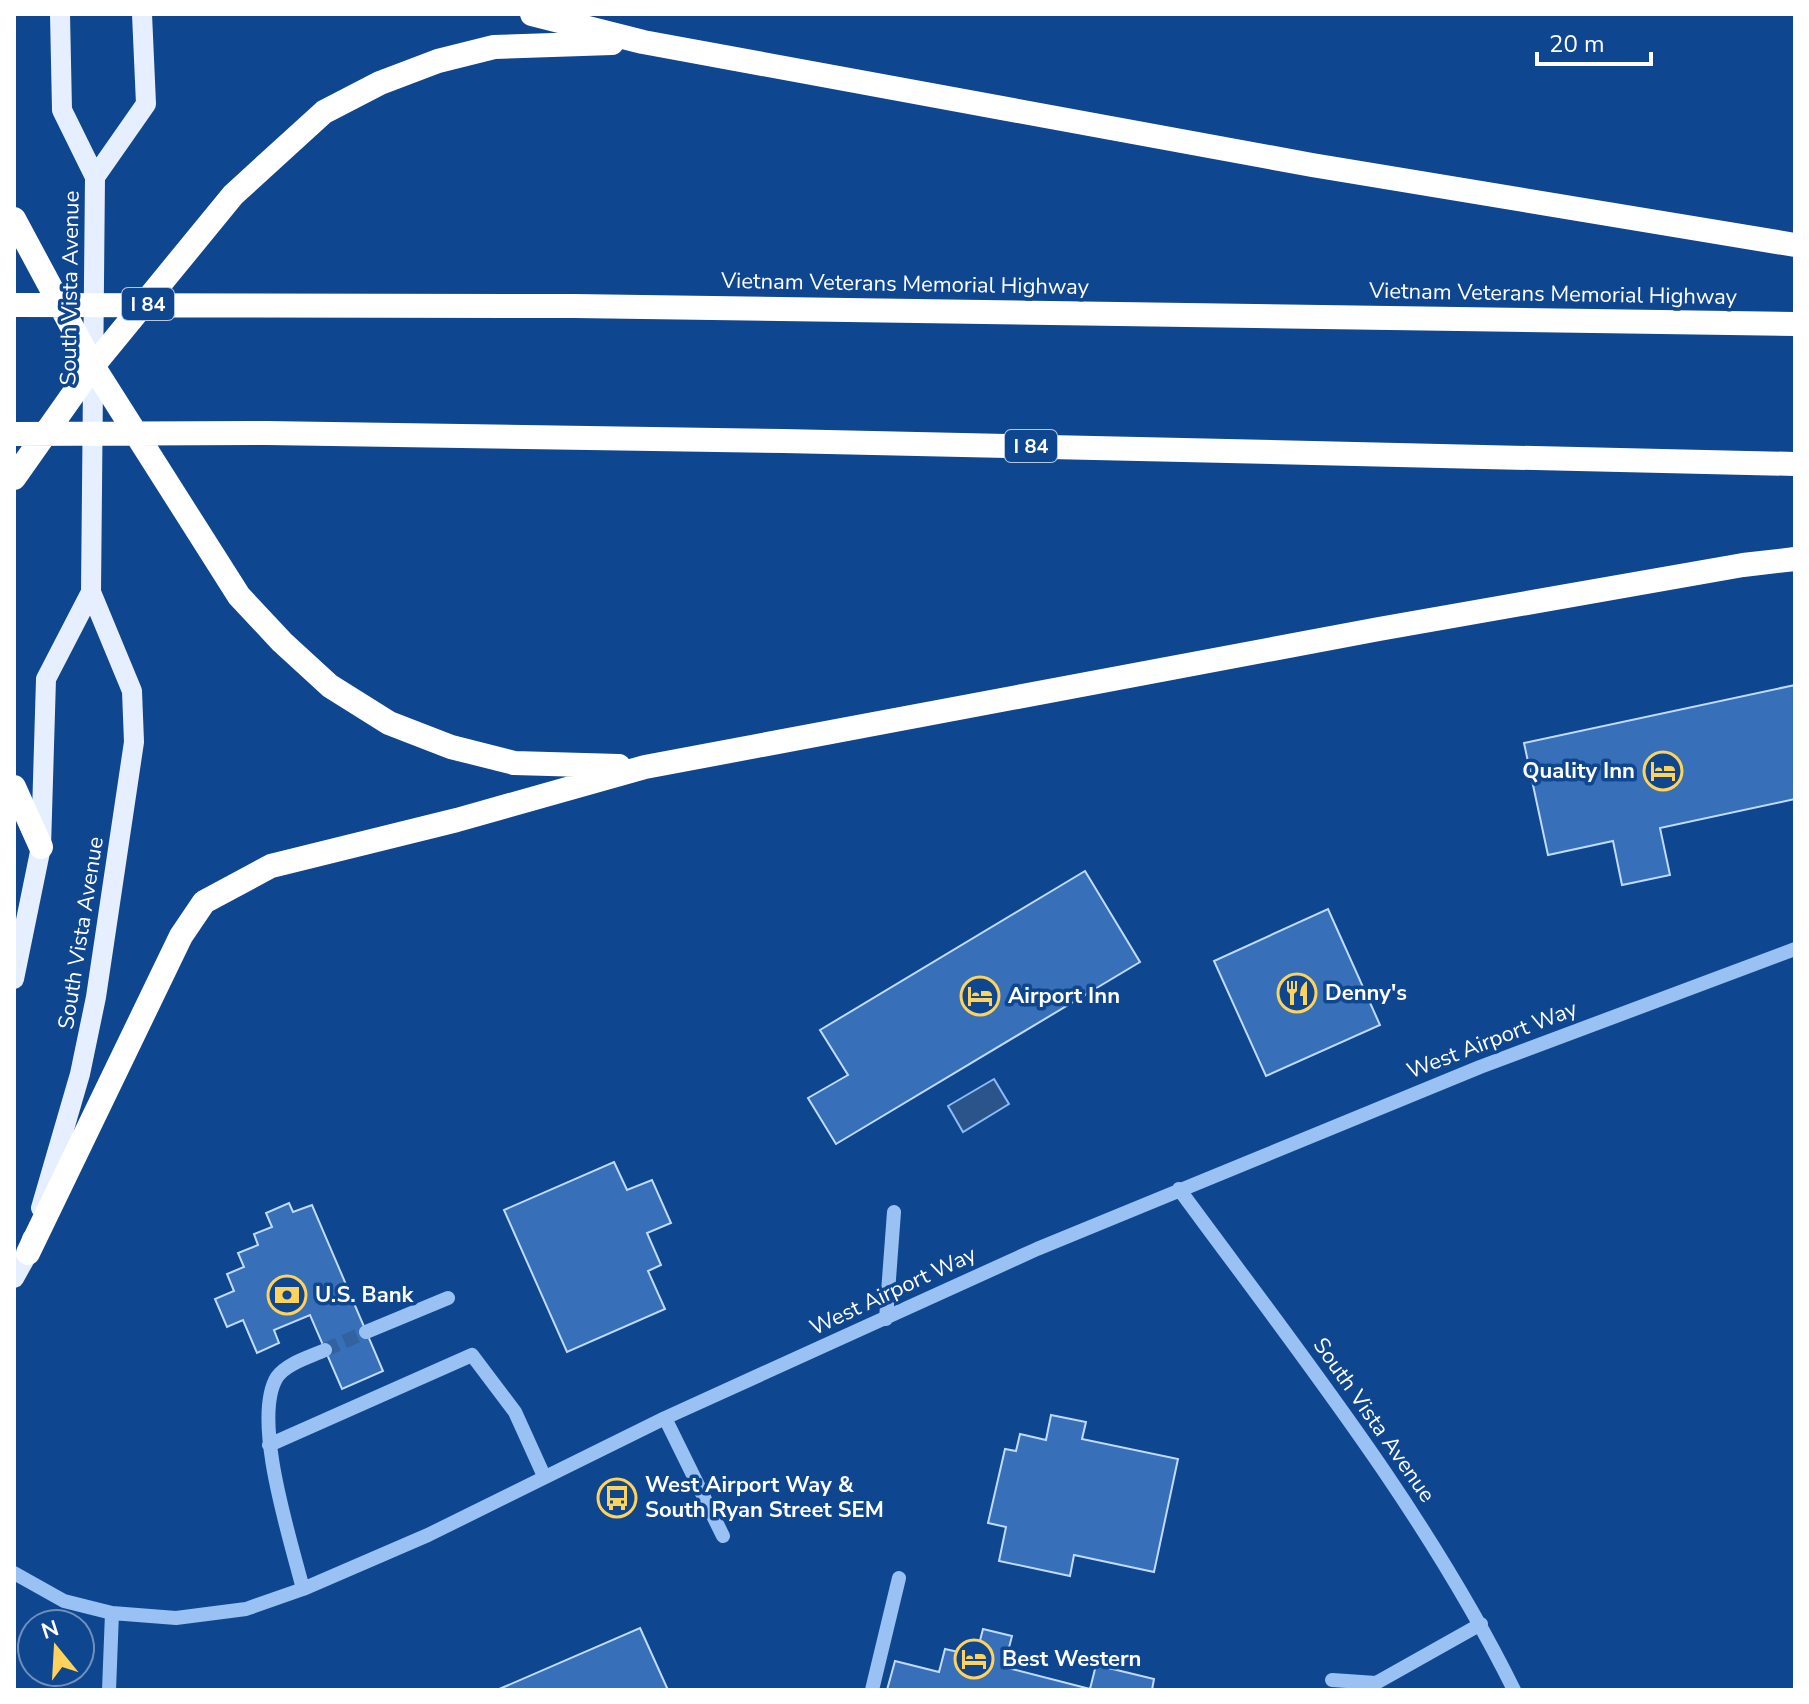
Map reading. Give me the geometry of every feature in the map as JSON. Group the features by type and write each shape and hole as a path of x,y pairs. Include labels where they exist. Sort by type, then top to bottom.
{"highway":[{"path":"532,14 643,42 1312,165 1795,245"},
{"path":"14,478 93,366 233,195 324,112 380,83 438,61 494,47 643,42"},
{"path":"14,219 93,366 239,596 282,642 330,686 389,723 451,747 514,763 645,767"},
{"name":"Vietnam Veterans Memorial Highway","path":"14,305 558,305 1795,324"},
{"name":"I 84","path":"14,434 266,433 798,441 1795,464"},
{"path":"28,1253 181,936 204,902 271,866 457,820 645,767 1379,629 1743,565 1795,559"},
{"path":"14,787 41,847"}],"main road":[{"name":"South Vista Avenue","path":"14,1278 28,1253 80,1074 96,997 134,742 132,691 91,592 95,177 62,110 60,14"},
{"name":"South Vista Avenue","path":"95,177 146,104 142,14"},
{"name":"South Vista Avenue","path":"14,979 41,847 46,679 91,592"}],"street":[{"name":"West Airport Way","path":"14,1573 64,1601 112,1613 176,1618 246,1609 303,1589 428,1535 665,1418 1037,1249 1494,1062 1795,949"},
{"name":"South Vista Avenue","path":"1179,1189 1345,1417 1443,1562 1481,1624 1514,1690"},
{"path":"886,1319 894,1212"},
{"path":"366,1332 448,1298"},
{"path":"303,1589 269,1445 271,1396 278,1377 289,1367 325,1350"},
{"path":"269,1445 472,1355 515,1412 544,1476"},
{"path":"665,1418 723,1536"},
{"path":"872,1690 899,1578"},
{"path":"109,1690 112,1613"},
{"path":"1332,1680 1376,1683 1481,1624"}],"water":[{"path":"994,1079 1009,1104 963,1132 948,1106"}],"building":[{"name":"Quality Inn","path":"1795,685 1795,799 1660,828 1670,875 1622,885 1613,841 1548,855 1524,743"},
{"name":"Airport Inn","path":"1085,871 1140,962 836,1144 808,1098 848,1075 820,1030"},
{"name":"Denny's","path":"1328,909 1380,1025 1266,1076 1214,961"},
{"path":"614,1162 627,1190 652,1180 671,1223 647,1233 661,1265 648,1271 665,1309 567,1352 504,1210"},
{"name":"U.S. Bank","path":"289,1203 293,1212 312,1205 383,1371 342,1389 310,1315 274,1330 279,1343 257,1353 243,1320 227,1327 215,1299 234,1291 227,1274 244,1267 238,1253 258,1245 254,1234 272,1227 266,1213"},
{"path":"1051,1415 1086,1422 1082,1439 1178,1459 1154,1572 1074,1555 1070,1576 999,1561 1006,1527 988,1523 1005,1449 1016,1451 1020,1434 1046,1440"},
{"path":"640,1628 668,1690 497,1690"},
{"name":"Best Western","path":"983,1629 1012,1636 1004,1667 1090,1689 1096,1665 1154,1679 1152,1690 887,1690 895,1661 939,1672 945,1649 976,1656"}],"tunnel":[{"path":"325,1350 366,1332"}],"place":[{"name":"Quality Inn","path":"1663,771"},
{"name":"Denny's","path":"1297,993"},
{"name":"Airport Inn","path":"980,996"},
{"name":"U.S. Bank","path":"287,1295"},
{"name":"West Airport Way & South Ryan Street SEM","path":"617,1498"},
{"name":"Best Western","path":"974,1659"}]}
